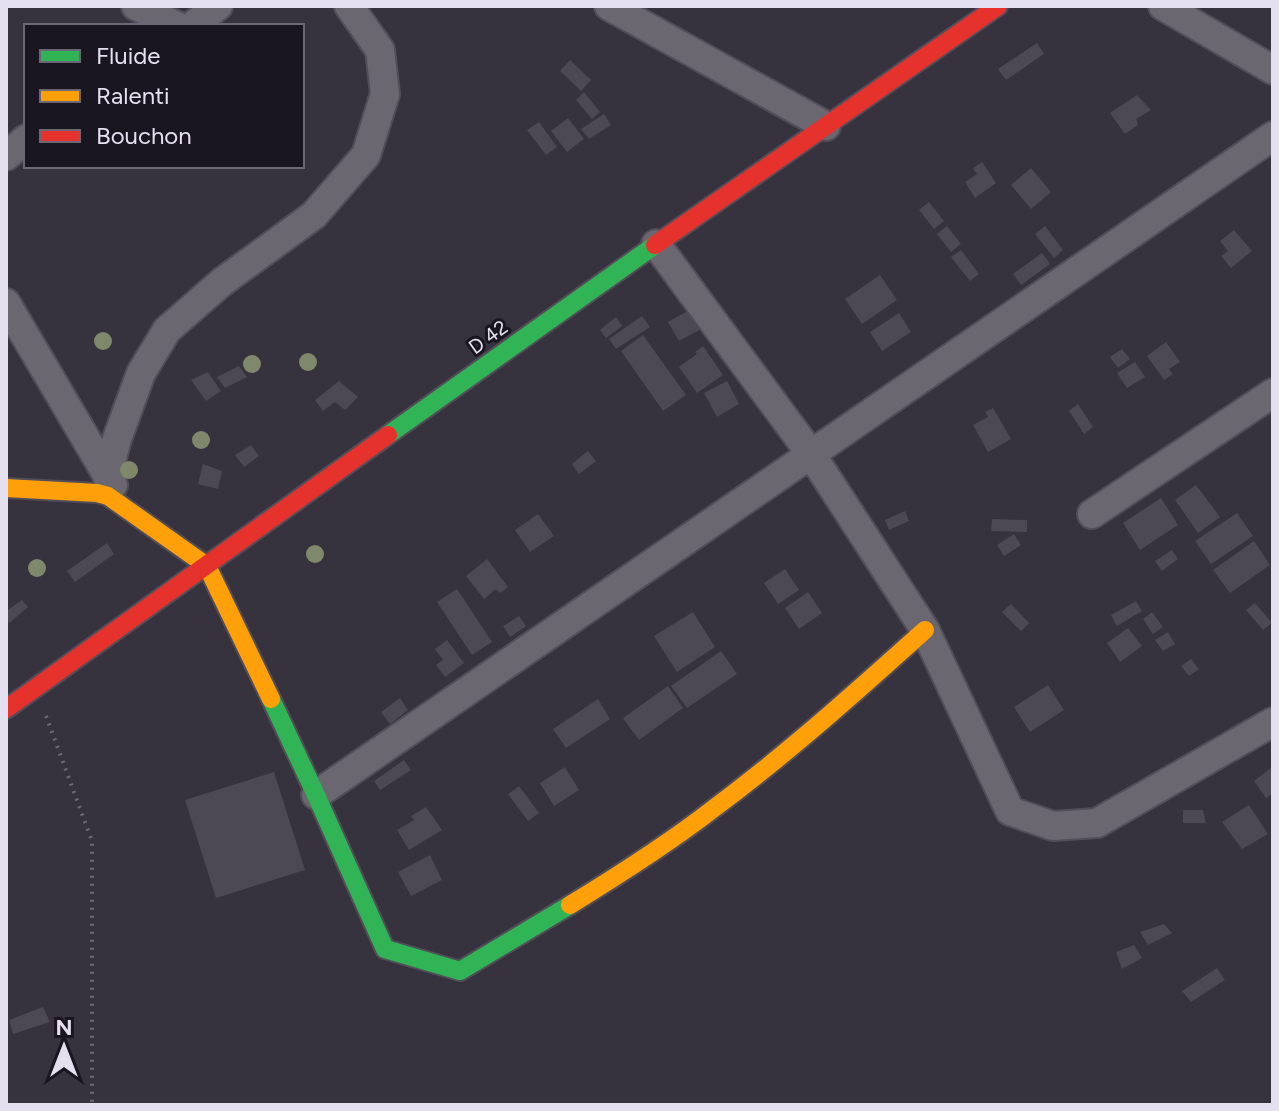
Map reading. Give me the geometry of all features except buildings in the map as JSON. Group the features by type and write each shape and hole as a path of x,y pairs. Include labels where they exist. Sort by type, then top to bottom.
{"street":[{"path":"136,6 173,24"},
{"path":"195,24 218,6"},
{"path":"107,476 141,373 167,330 222,282 314,215 366,155 385,94 380,50 349,6"},
{"path":"609,6 826,126"},
{"name":"D 42","path":"6,709 656,244 998,6"},
{"path":"1163,6 1273,70"},
{"path":"316,795 1273,136"},
{"path":"6,156 24,141"},
{"path":"656,244 811,454 925,630 1010,811 1053,826 1097,823 1273,722"},
{"path":"6,303 125,506"},
{"path":"1092,514 1273,393"},
{"path":"6,488 108,496 207,566 385,949 460,971 623,873 712,810 805,738 925,630"}],"path":[{"path":"36,688 92,841 92,1105"}],"traffic: fast":[{"path":"388,435 655,245"},
{"path":"271,699 385,949 460,971 570,905"}],"traffic: slow":[{"path":"6,488 108,496 207,566 271,699"},
{"path":"570,905 661,847 741,788 925,630"}],"traffic: jam":[{"path":"655,245 998,6"},
{"path":"6,709 388,435"}]}
